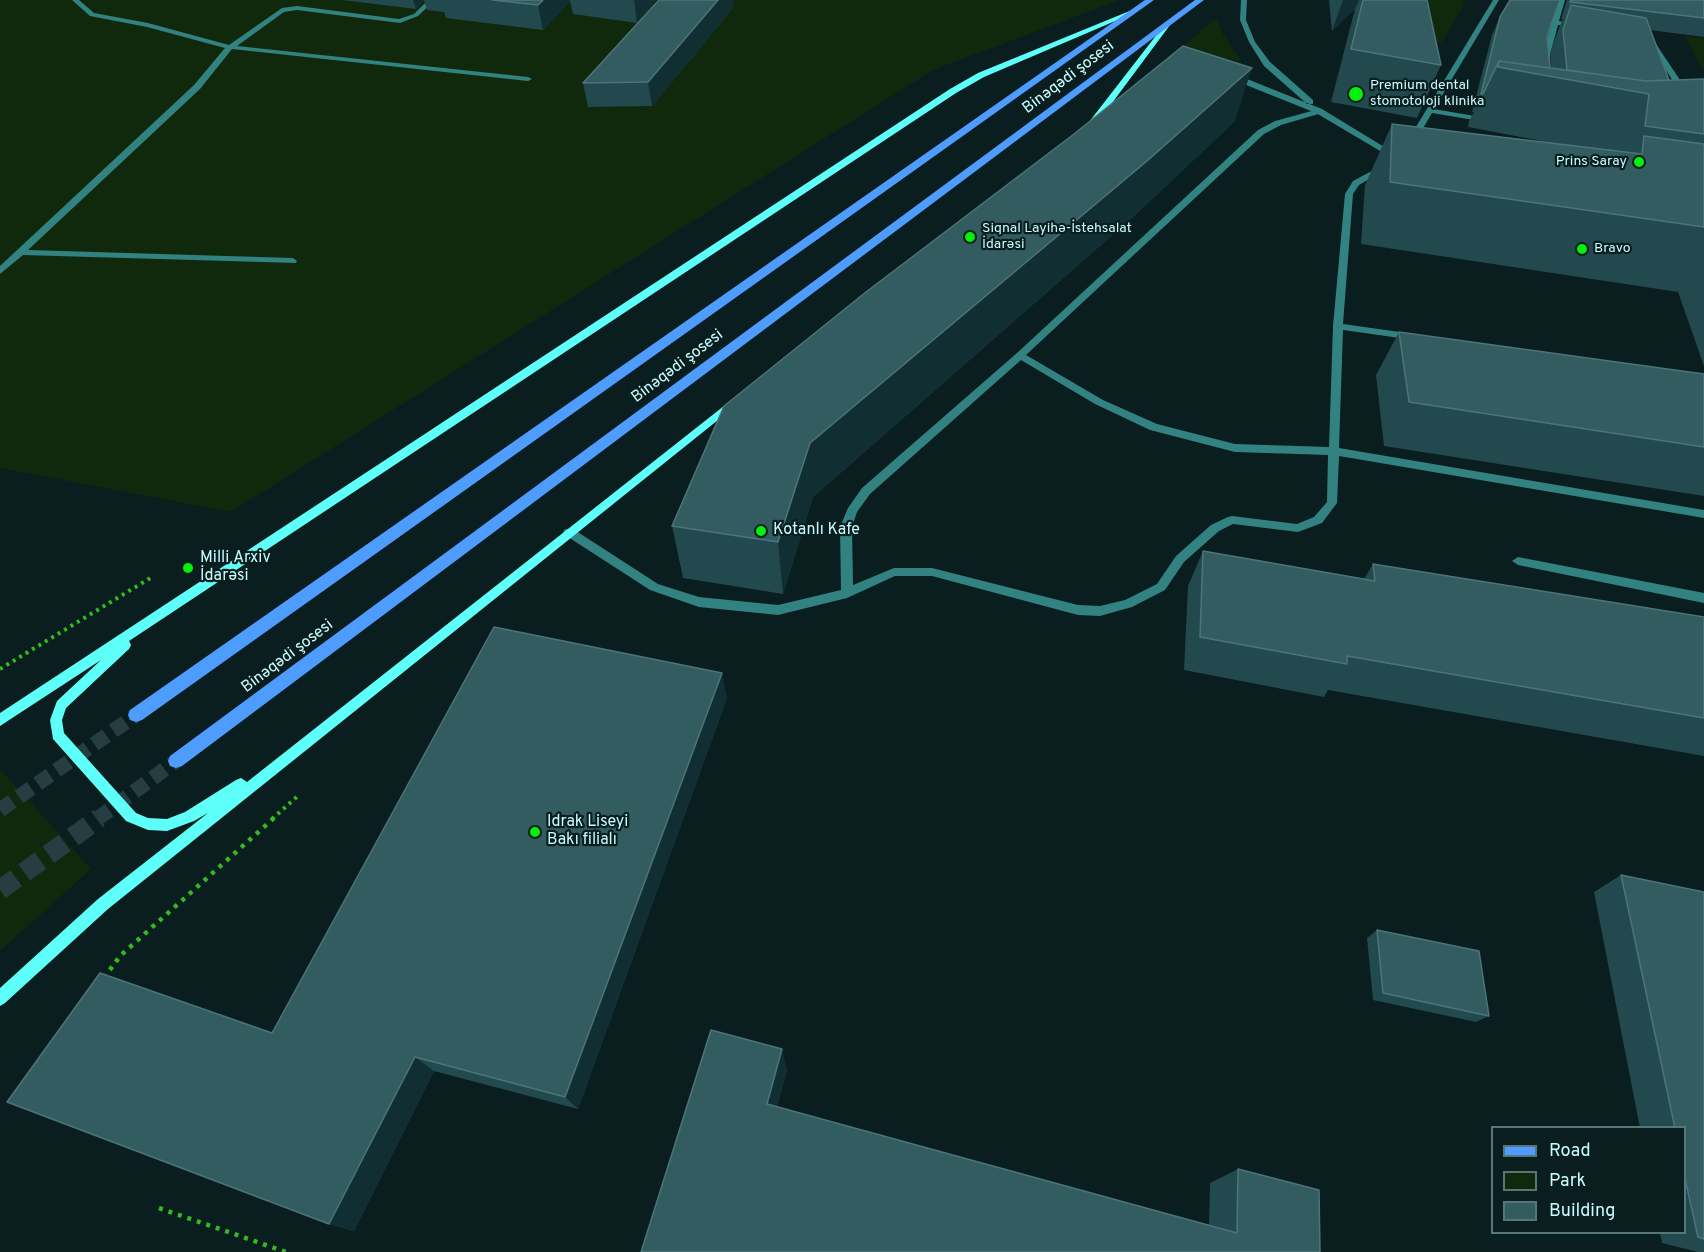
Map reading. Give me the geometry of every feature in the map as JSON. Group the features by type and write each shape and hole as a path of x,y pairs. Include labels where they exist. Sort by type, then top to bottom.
{"main road":[{"name":"Binəqədi şosesi","path":"136,715 1150,0"},
{"name":"Binəqədi şosesi","path":"176,761 1200,0"},
{"path":"0,720 953,91 990,71 1132,12"},
{"path":"1088,127 1167,25"},
{"path":"0,998 103,904 747,393"},
{"path":"158,616 72,692 61,705 56,720 58,735 131,818 148,824 167,825 189,817 291,753"}],"street":[{"path":"75,0 81,8 92,15 148,25 230,47 528,79"},
{"path":"0,272 197,87 230,47 282,10 297,8 400,21 416,15 432,0"},
{"path":"1244,0 1243,20 1252,42 1267,64 1319,111"},
{"path":"569,532 654,587 699,602 778,610 847,593 894,572 932,572 1078,609 1100,611 1128,604 1161,587 1180,559 1215,528 1232,520 1298,528 1318,520 1332,503 1338,326 1349,194 1356,183 1404,160 1496,0"},
{"path":"1545,64 1544,53 1562,0"},
{"path":"1556,23 1588,28"},
{"path":"1644,39 1654,45 1692,104"},
{"path":"1230,76 1260,85 1319,111 1404,160"},
{"path":"1088,127 1120,105"},
{"path":"847,593 846,527 852,510 866,491 1020,356 1261,132 1278,123 1319,111"},
{"path":"1431,111 1498,122"},
{"path":"23,252 293,261"},
{"path":"1338,326 1421,338"},
{"path":"1020,356 1099,402 1154,428 1235,448 1334,451 1704,514"},
{"path":"1518,561 1704,598"}],"path":[{"path":"99,985 120,956"},
{"path":"159,1208 286,1252"}],"green space":[{"path":"0,0 1120,0 933,70 231,512 0,468"},
{"path":"1396,0 1466,1 1442,42 1403,39"},
{"path":"1217,17 1221,31 1242,62 1218,57 1162,64"},
{"path":"1684,36 1704,38 1704,72"},
{"path":"0,769 91,869 0,951"}],"building":[{"path":"492,0 543,0 538,5"},
{"path":"659,0 718,0 648,82 583,83"},
{"path":"1363,0 1427,0 1441,65 1351,49"},
{"path":"1510,0 1560,0 1547,36 1550,68 1499,61 1481,94 1500,17"},
{"path":"1571,0 1704,0 1704,18 1570,2"},
{"path":"1571,5 1646,18 1669,80 1646,81 1567,70 1563,30"},
{"path":"1183,46 1252,68 1147,161 810,443 778,542 672,526 724,406 866,292 1074,134"},
{"path":"1499,61 1646,81 1704,79 1704,134 1645,126 1649,94 1498,67"},
{"path":"1392,124 1642,154 1644,136 1704,144 1704,227 1390,182"},
{"path":"1399,332 1704,374 1704,447 1409,402"},
{"path":"1203,551 1375,581 1373,564 1704,617 1704,718 1347,656 1347,664 1200,637"},
{"path":"494,627 722,673 565,1097 415,1057 329,1224 7,1102 100,973 272,1033"},
{"path":"1621,875 1704,892 1704,1239 1698,1237 1686,1183 1686,1126 1675,1126"},
{"path":"1377,930 1479,951 1489,1016 1383,993"},
{"path":"711,1030 782,1049 767,1104 1237,1233 1238,1169 1319,1190 1320,1252 641,1252"}],"tunnel":[{"path":"0,810 136,715"},
{"path":"97,819 176,761"},
{"path":"0,890 99,818"}],"place":[{"name":"Premium dental stomotoloji klinika","path":"1356,94"},
{"name":"Prins Saray","path":"1639,162"},
{"name":"Siqnal Layihə-İstehsalat İdarəsi","path":"970,237"},
{"name":"Bravo","path":"1582,249"},
{"name":"Kotanlı Kafe","path":"761,531"},
{"name":"Milli Arxiv İdarəsi","path":"188,568"},
{"name":"Idrak Liseyi Bakı filialı","path":"535,832"}]}
